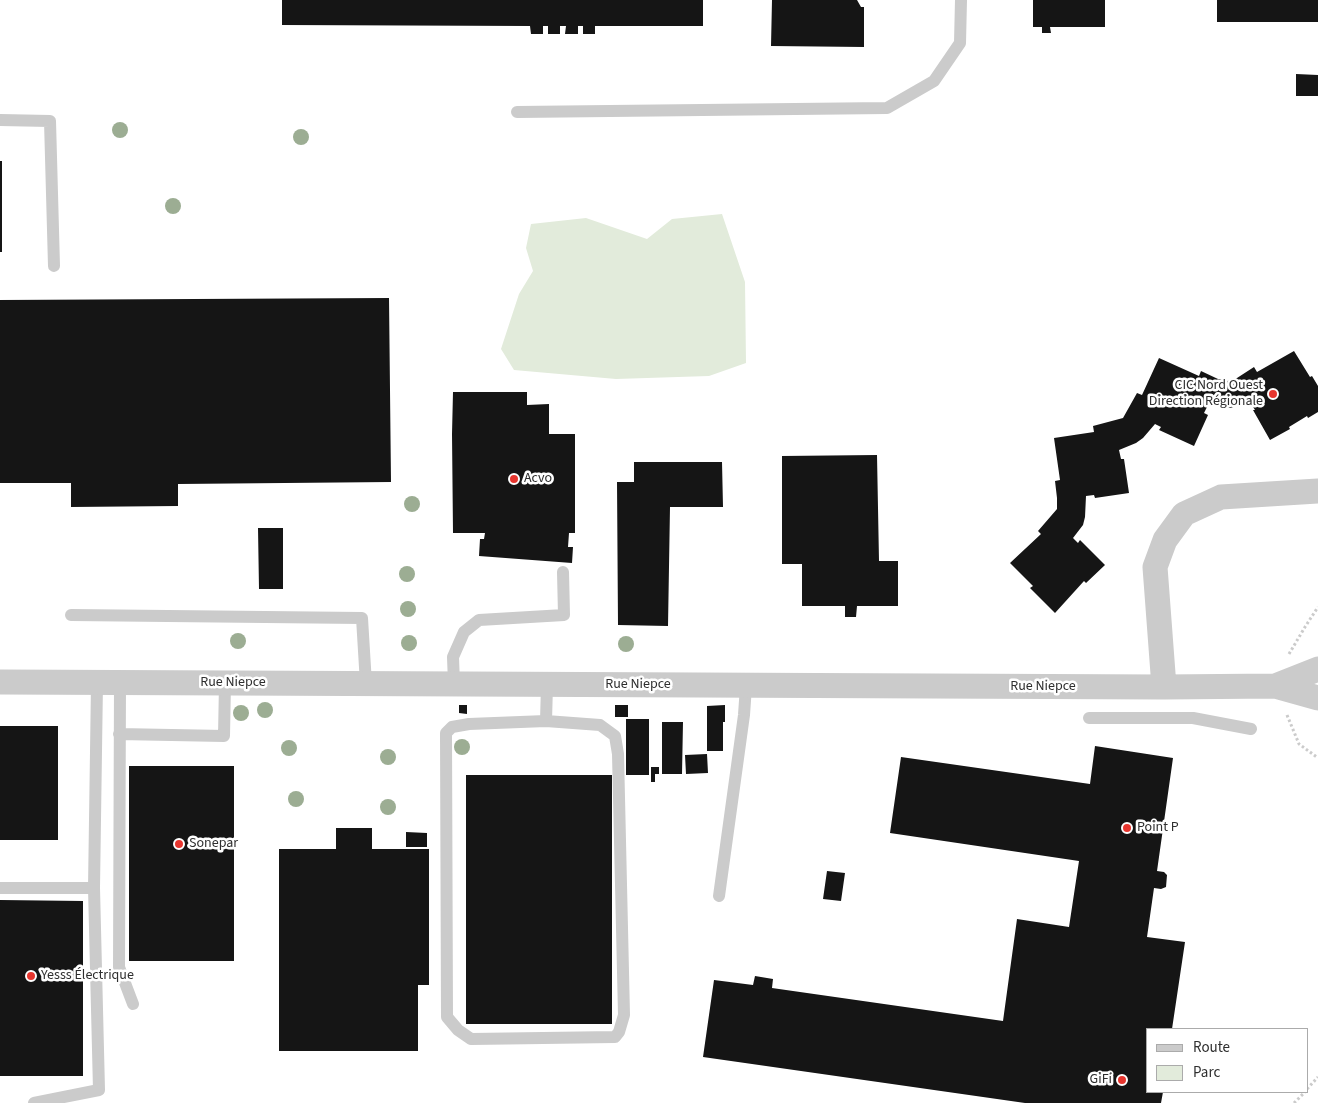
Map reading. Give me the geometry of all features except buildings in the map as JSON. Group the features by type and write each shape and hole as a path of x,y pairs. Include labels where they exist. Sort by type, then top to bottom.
{"street":[{"path":"1164,687 1155,568 1165,540 1184,514 1221,497 1318,491"},
{"name":"Rue Niepce","path":"1275,686 1318,669"},
{"name":"Rue Niepce","path":"0,682 746,686 1275,686 1318,698"}],"lane":[{"path":"517,112 887,108 934,81 955,51 960,43 961,0"},
{"path":"0,120 50,121 54,266"},
{"path":"454,684 453,657 464,632 479,620 564,615 562,572"},
{"path":"71,615 362,618 366,684"},
{"path":"108,683 119,734 119,967 133,1004"},
{"path":"34,1103 99,1090 94,888 108,683"},
{"path":"119,734 224,736 225,684"},
{"path":"546,721 547,684"},
{"path":"719,896 744,715 746,686"},
{"path":"1090,718 1193,718 1251,729"},
{"path":"546,721 600,724 615,736 618,754 624,1015 619,1032 615,1037 471,1039 458,1030 446,1017 446,732 452,727 469,724 546,721"},
{"path":"0,888 94,888"}],"path":[{"path":"1318,607 1290,652 1275,686 1299,744 1318,758"},
{"path":"1308,1087 1318,1077"},
{"path":"1294,1103 1303,1093"}],"green space":[{"path":"722,214 745,282 746,363 709,376 616,379 514,370 501,349 519,294 533,271 526,248 531,224 586,218 647,239 672,219"}],"place":[{"name":"CIC Nord Ouest Direction Régionale","path":"1273,394"},
{"name":"Acvo","path":"514,479"},
{"name":"Point P","path":"1127,828"},
{"name":"Sonepar","path":"179,844"},
{"name":"Yesss Électrique","path":"31,976"},
{"name":"GiFi","path":"1122,1080"}]}
